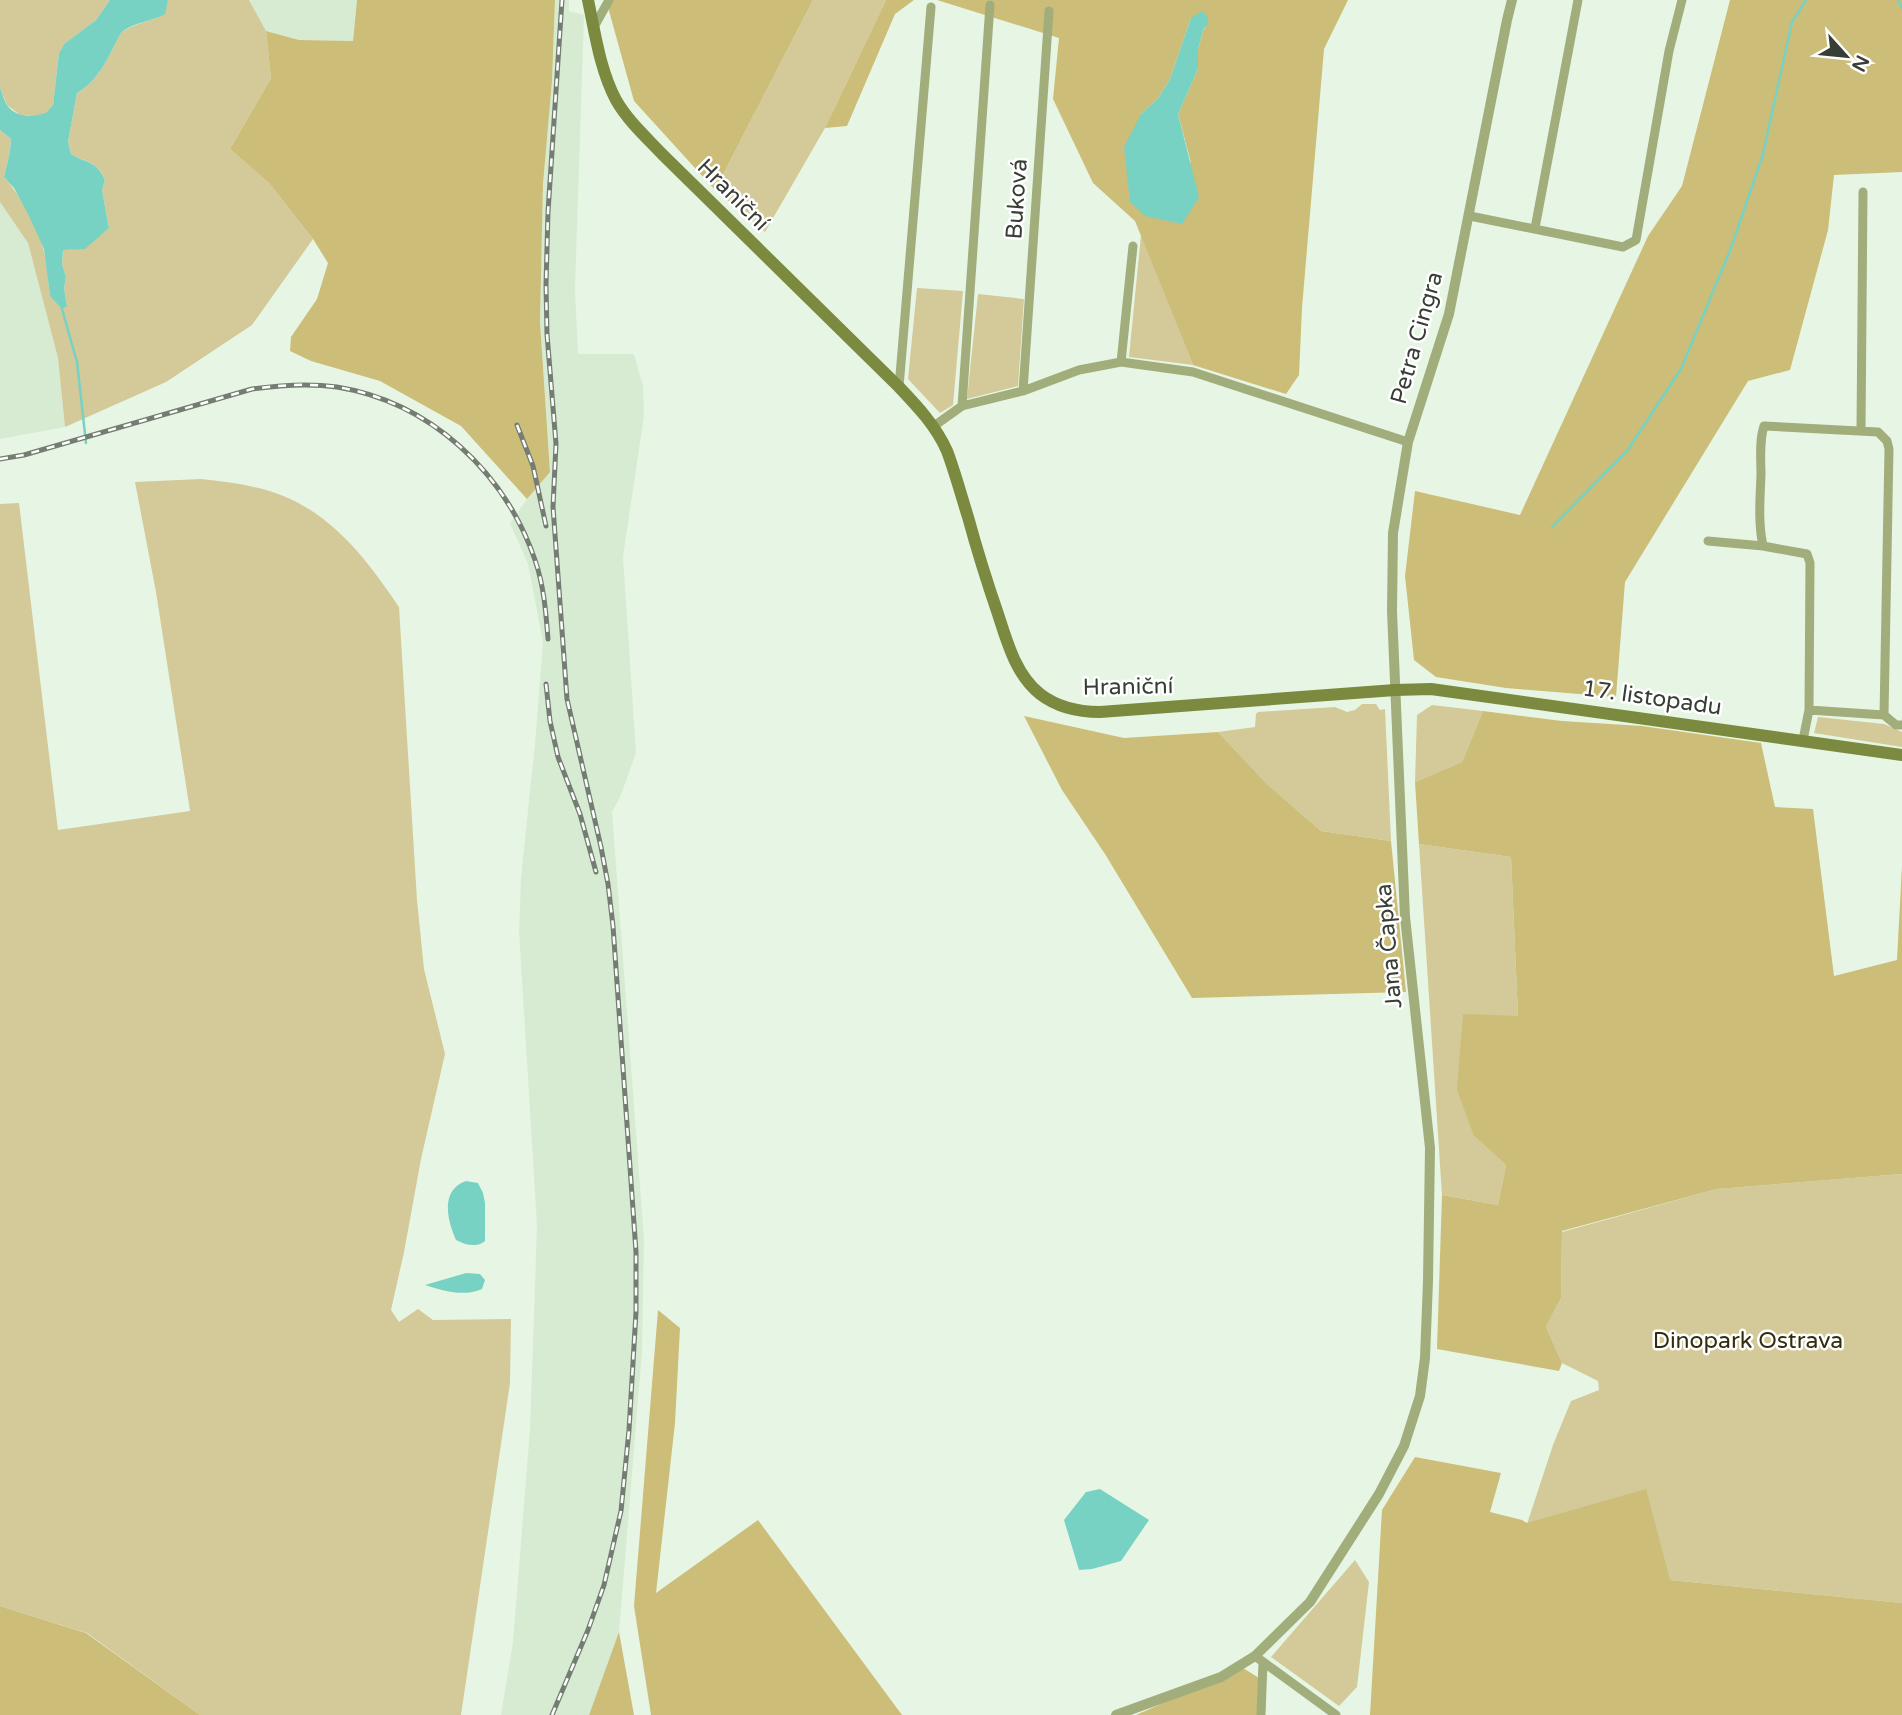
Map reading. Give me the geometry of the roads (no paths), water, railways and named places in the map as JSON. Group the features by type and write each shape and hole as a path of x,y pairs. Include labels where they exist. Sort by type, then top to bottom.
{"main road":[{"name":"Hraniční","path":"588,0 601,61 611,89 639,131 900,387 934,426 956,476 982,566 1012,654 1029,683 1039,693 1073,709 1100,712 1395,690"},
{"name":"17. listopadu","path":"1395,690 1431,689 1902,755"}],"street":[{"path":"594,27 609,0"},
{"name":"Petra Cingra","path":"1395,690 1393,533 1408,442 1449,314 1512,0"},
{"path":"1535,228 1578,0"},
{"path":"1470,216 1623,247 1636,240 1669,51 1682,0"},
{"path":"962,406 990,5"},
{"path":"900,387 931,7"},
{"name":"Buková","path":"1023,391 1049,10"},
{"path":"1861,430 1863,192"},
{"path":"1121,362 1133,246"},
{"path":"934,426 962,406 1023,391 1079,370 1121,362 1193,372 1408,442"},
{"path":"1763,546 1760,534 1763,426 1878,432 1887,441 1884,715"},
{"path":"1708,541 1763,546 1807,554 1810,563 1808,710 1803,740"},
{"name":"Jana Čapka","path":"1116,1715 1221,1677 1259,1659 1310,1602 1379,1494 1404,1446 1420,1396 1425,1358 1430,1148 1405,917 1395,690"},
{"path":"1808,710 1884,715 1896,725 1902,725"},
{"path":"1259,1659 1261,1715"},
{"path":"1259,1659 1336,1715"}],"water":[{"path":"110,0 168,0 165,14 121,33 98,74 77,93 68,142 71,154 95,166 105,180 102,190 109,228 85,249 63,250 67,306 62,309 50,296 44,249 14,188 4,177 11,139 0,130 0,88 7,105 15,112 30,116 46,113 53,105 59,53 64,44 96,20"},
{"path":"1202,11 1208,17 1208,24 1203,30 1198,50 1198,69 1178,114 1199,197 1182,224 1145,216 1130,202 1124,147 1141,114 1159,97 1170,79 1191,18"},
{"path":"466,1181 478,1183 485,1203 485,1241 475,1245 456,1240 448,1215 452,1191"},
{"path":"466,1273 480,1274 485,1280 482,1289 461,1293 425,1285"},
{"path":"1100,1489 1149,1520 1121,1561 1079,1570 1064,1520 1086,1492"}],"waterway":[{"path":"1552,527 1627,451 1681,369 1731,248 1763,154 1792,22 1806,0"},
{"path":"1898,0 1902,8"},
{"path":"62,309 77,362 86,443"}],"railway":[{"path":"552,1715 604,1585 621,1511 636,1312 636,1252 613,926 601,847 567,699 553,507 556,444 546,285 562,0"},
{"path":"0,459 24,455 252,389 316,385 371,395 403,408 433,425 460,446 484,471 504,498 522,528 535,560 544,600 548,639"},
{"path":"517,425 533,466 546,526"},
{"path":"546,684 558,757 580,814 596,872"}],"park label":[{"name":"Dinopark Ostrava","path":"1748,1341"}]}
